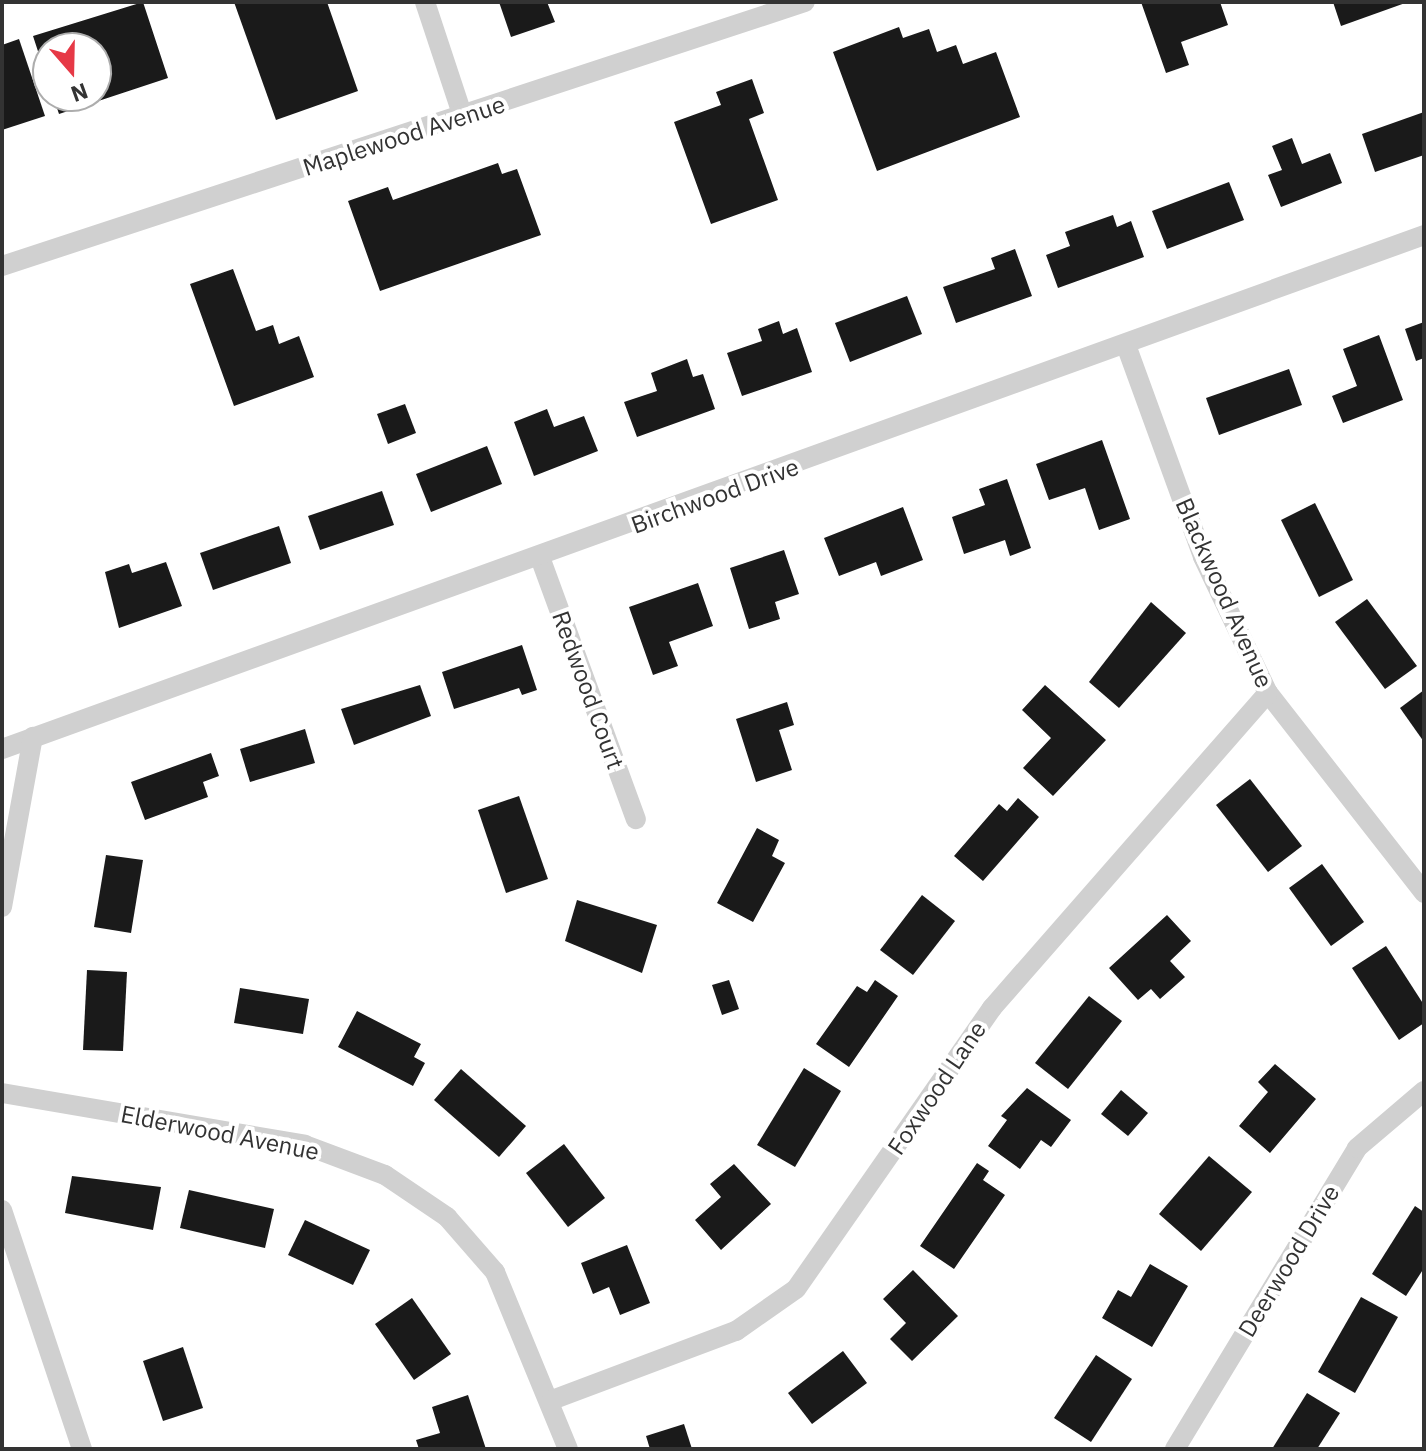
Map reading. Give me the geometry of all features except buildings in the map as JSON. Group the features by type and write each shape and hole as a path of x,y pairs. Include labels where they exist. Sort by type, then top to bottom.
{"street":[{"path":"425,2 463,117"},
{"name":"Maplewood Avenue","path":"2,266 463,117 805,2"},
{"name":"Birchwood Drive","path":"2,749 541,560 1424,235"},
{"name":"Blackwood Avenue","path":"1126,345 1203,557 1268,693 1424,893"},
{"name":"Redwood Court","path":"541,560 636,819"},
{"name":"Foxwood Lane","path":"552,1400 722,1338 796,1289 992,1008 1268,693"},
{"path":"2,907 33,737"},
{"name":"Deerwood Drive","path":"1175,1449 1357,1148 1424,1091"},
{"name":"Elderwood Avenue","path":"2,1093 305,1145 385,1175 447,1217 495,1272 552,1400 568,1449"},
{"path":"2,1210 82,1449"}]}
